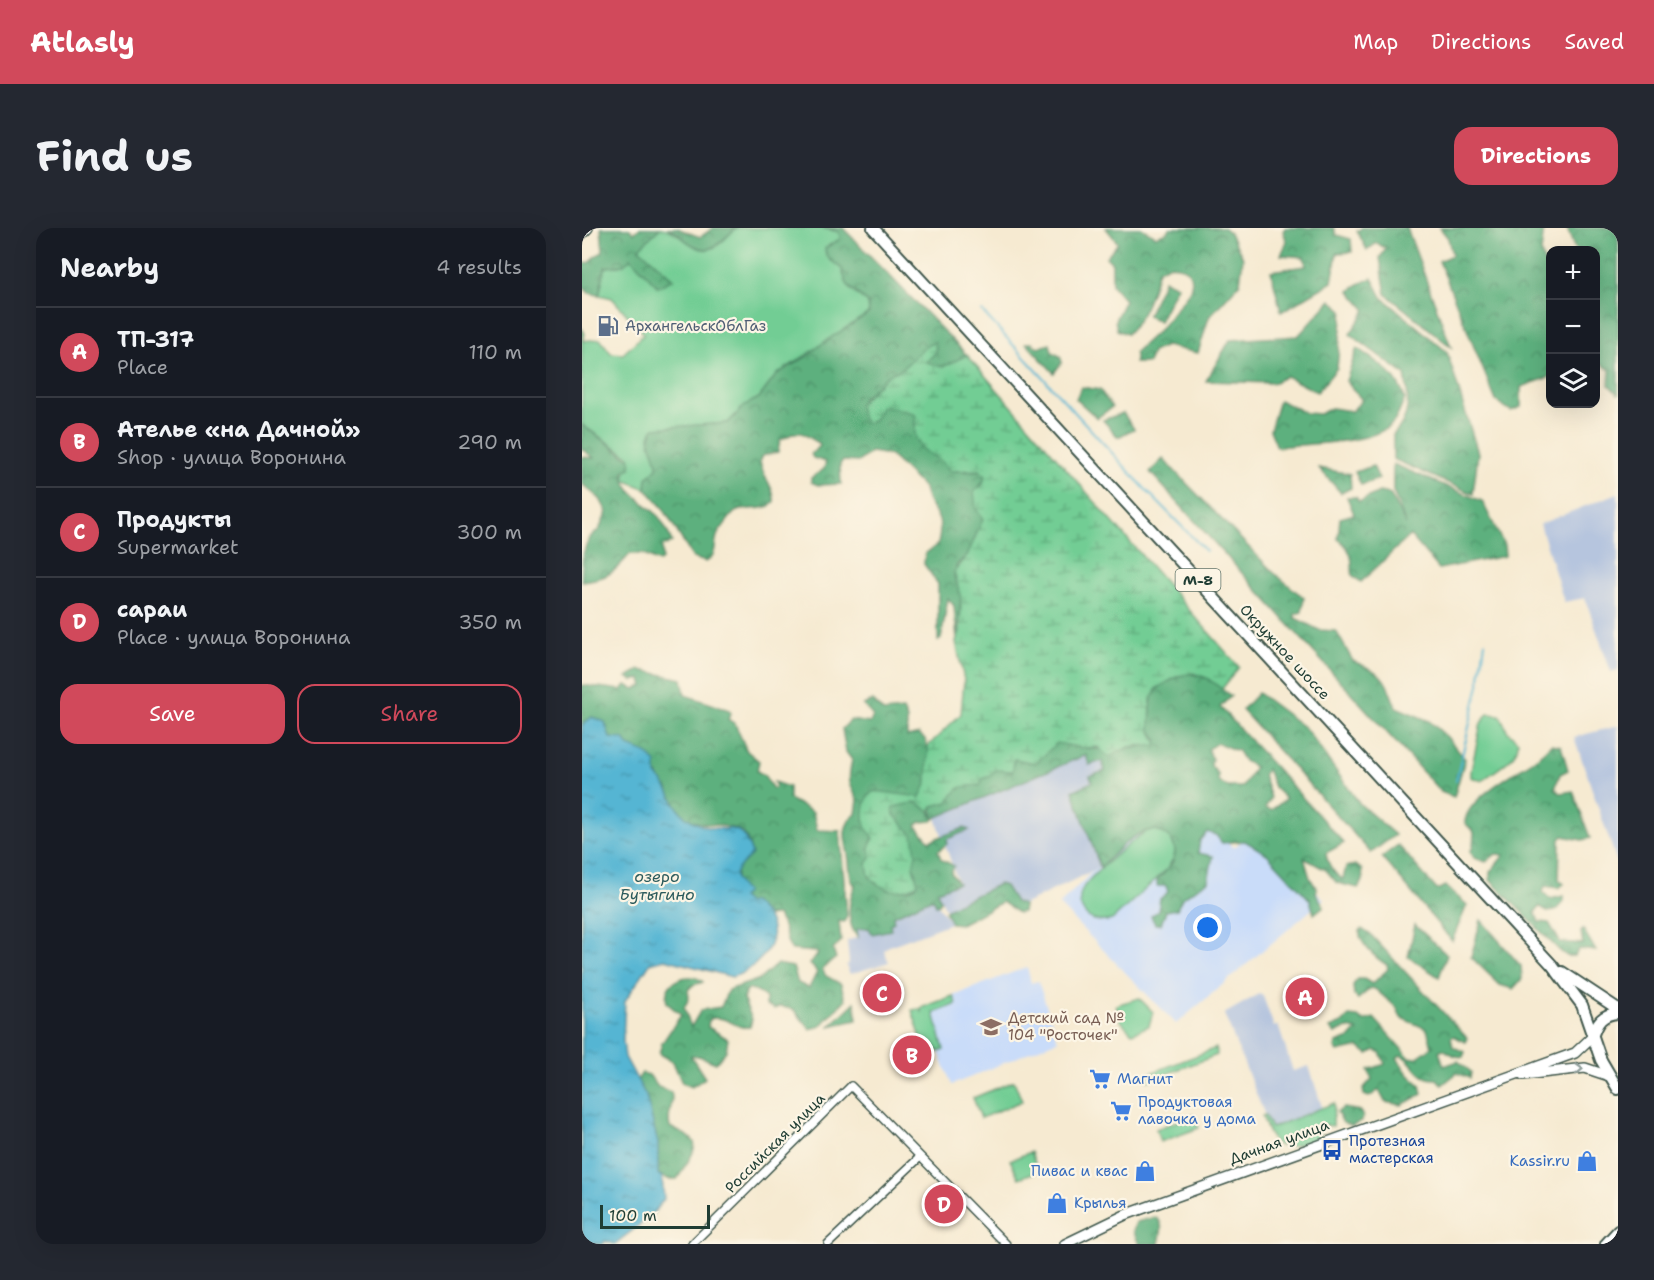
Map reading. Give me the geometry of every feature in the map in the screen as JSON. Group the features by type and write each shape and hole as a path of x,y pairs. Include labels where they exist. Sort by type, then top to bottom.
{"main road":[{"name":"Окружное шоссе","path":"873,228 1552,965 1581,1005 1609,1076 1618,1089"},
{"name":"Окружное шоссе","path":"1552,965 1618,1011"},
{"name":"Окружное шоссе","path":"1592,1037 1598,1020 1618,1011"},
{"path":"1606,1244 1618,1232"}],"street":[{"path":"582,234 588,228"},
{"name":"Дачная улица","path":"1065,1244 1125,1215 1575,1053 1592,1037"},
{"name":"Дачная улица","path":"1506,1077 1585,1068 1609,1076"},
{"name":"Российская улица","path":"692,1244 851,1086 919,1158"},
{"path":"828,1244 919,1158 1006,1244"}],"shaded area":[{"path":"1618,493 1618,670 1611,672 1585,598 1564,602 1540,524"},
{"path":"1618,726 1618,865 1574,737"},
{"path":"1086,755 1102,761 1105,771 1092,782 1073,792 1100,867 1023,905 1015,902 1007,888 994,887 946,910 937,891 958,882 936,818"},
{"path":"1156,807 1206,822 1234,848 1256,829 1324,899 1176,1024 1059,905"},
{"path":"933,898 951,923 887,947 884,951 889,962 850,974 846,966 849,962 847,941 858,937 857,929 869,928 872,933 891,930 889,923 893,916"},
{"name":"Детский сад № 104 \"Росточек\"","path":"1027,967 1031,983 1038,981 1058,1040 952,1085 921,1008"},
{"path":"1259,994 1263,996 1274,1027 1278,1025 1293,1071 1309,1066 1322,1107 1270,1128 1224,1014"}],"green space":[{"path":"601,228 629,228 634,233 640,228 660,228 639,248 673,279 658,287 631,258 623,265 605,267 599,295 589,293 582,286 582,264 591,262 595,256 603,252"},
{"path":"660,228 667,229 700,249 715,247 736,228 823,228 839,232 840,239 825,251 826,255 841,268 851,290 865,300 870,310 866,316 777,374 759,398 745,405 728,423 654,429 657,468 647,478 646,489 624,480 629,456 582,425 582,341 600,339 611,353 623,354 644,334 612,298 599,295 605,267 619,266 631,258 673,279 638,248"},
{"path":"667,228 677,228 700,237 713,228 736,228 717,245 705,249 699,248"},
{"path":"823,228 843,228 967,355 946,365 931,365 926,362 934,354 934,342 925,347 902,369 888,375 861,400 874,420 881,407 904,410 916,415 916,438 922,448 951,471 984,472 985,480 977,489 979,512 983,519 968,554 957,565 954,576 961,597 957,639 954,606 948,598 941,639 938,641 938,584 924,564 925,554 938,544 940,524 938,518 929,504 924,488 890,455 871,452 858,462 843,461 840,464 841,484 818,485 811,482 811,478 824,469 826,462 813,458 811,454 820,446 819,443 802,433 794,433 780,440 778,452 762,456 760,460 773,492 774,503 764,508 742,509 734,513 719,532 713,555 706,562 693,558 663,508 646,489 647,478 657,468 650,443 654,428 728,423 745,405 759,398 777,374 806,357 824,342 869,313 868,303 848,286 842,269 829,258 826,252 825,248 840,239 839,232"},
{"path":"1106,228 1141,228 1156,236 1167,232 1169,228 1224,228 1230,233 1243,258 1240,283 1209,317 1198,353 1166,346 1152,352 1148,363 1135,363 1135,352 1160,329 1190,291 1192,280 1188,271 1179,266 1168,265 1158,270 1150,296 1138,320 1127,334 1117,330 1115,320 1125,300 1112,285 1112,263 1106,257 1118,243"},
{"path":"1285,228 1334,228 1336,235 1351,239 1352,252 1337,253 1332,282 1281,312 1271,271 1306,266 1304,257 1281,255 1287,242 1283,231"},
{"path":"1362,228 1407,228 1451,347 1386,294 1380,258 1386,249 1377,243 1367,250 1357,231"},
{"path":"1440,228 1544,228 1541,253 1546,267 1546,378 1521,387 1521,407 1511,411 1496,401 1439,261 1452,255 1448,238"},
{"path":"1567,228 1618,228 1618,394 1609,385 1610,370 1600,363 1600,246 1574,246"},
{"path":"1372,278 1382,297 1447,352 1478,453 1473,494 1393,459 1393,435 1403,421 1407,407 1405,375 1350,334 1366,310 1350,291"},
{"path":"1164,280 1177,286 1159,321 1147,316"},
{"path":"1331,300 1343,310 1337,368 1317,392 1286,376 1273,383 1206,381 1230,340 1298,336"},
{"path":"935,342 937,351 926,362 943,367 967,355 1239,667 1222,689 1207,678 1193,673 1178,676 1157,688 1151,699 1150,729 1157,744 1130,747 1108,757 1098,747 1083,748 1057,743 1036,763 1014,759 1013,771 996,770 990,776 982,779 981,785 962,787 948,802 933,806 930,811 916,802 893,807 894,815 913,835 916,853 913,867 918,884 898,891 880,886 869,876 867,864 871,857 869,847 874,838 865,827 865,807 870,794 874,791 920,797 927,782 928,746 961,714 964,680 956,642 960,631 961,598 954,572 968,554 983,519 976,509 974,492 983,484 985,476 980,470 951,471 922,448 916,439 916,416 913,413 885,406 881,407 874,420 866,423 861,416 859,404 888,375 902,369 925,347"},
{"path":"1026,343 1032,343 1038,348 1050,344 1052,352 1060,356 1062,362 1054,373"},
{"path":"1357,348 1386,369 1402,390 1405,399 1394,422 1382,431 1369,436 1338,442 1277,447 1270,430 1279,400 1306,413 1320,414 1331,408 1352,411 1362,400 1346,381"},
{"path":"1081,387 1100,390 1112,407 1097,418 1076,399"},
{"path":"1123,413 1134,429 1118,437 1103,420"},
{"path":"582,425 631,460 631,468 624,471 626,484 658,516 672,542 662,547 662,560 659,562 642,554 630,554 610,574 582,581 586,545 593,534 599,530 607,512 600,499 582,484 582,457 594,458 582,449"},
{"path":"1163,459 1273,572 1304,598 1302,612 1295,614 1295,618 1319,630 1336,631 1353,661 1382,677 1396,707 1429,721 1447,737 1465,759 1454,797 1441,792 1150,472"},
{"path":"1393,464 1482,501 1504,545 1505,556 1439,569 1410,535 1361,582 1352,575 1350,554 1346,546 1338,539 1340,518 1354,514 1347,497 1356,497 1359,502 1379,492 1390,494 1406,525 1393,491"},
{"path":"1373,466 1379,479 1361,485 1355,472"},
{"path":"1319,468 1350,474 1351,488 1341,493"},
{"path":"640,670 682,679 685,695 729,710 731,713 728,719 735,724 747,751 759,761 757,771 764,775 773,789 776,787 774,782 789,787 789,799 813,812 817,830 840,831 847,916 844,922 839,921 841,941 833,950 836,958 822,969 826,976 841,984 845,1000 821,1026 810,1029 794,1010 781,1006 774,1009 766,1005 766,998 762,994 748,989 743,999 752,1019 750,1027 722,1019 709,1019 708,1027 728,1039 726,1051 716,1063 699,1056 691,1056 705,1078 692,1087 682,1083 673,1062 659,1054 662,1043 681,1015 667,1003 666,994 673,982 693,977 703,982 693,985 688,990 689,998 684,1008 691,1027 701,1010 721,1007 728,990 760,979 777,964 793,967 798,983 809,988 817,972 810,964 818,954 792,950 777,915 767,916 753,902 748,904 741,897 736,873 740,863 752,854 742,832 731,827 697,822 682,815 669,799 652,764 646,757 628,746 625,740 610,738 605,722 592,717 582,725 582,685 622,690 626,685 635,689 643,686 641,679 633,681 627,677"},
{"path":"1187,673 1207,678 1231,696 1220,707 1344,843 1326,853 1328,861 1334,872 1343,879 1346,867 1356,865 1362,870 1363,881 1358,888 1337,883 1326,870 1304,858 1310,878 1317,889 1316,893 1324,906 1314,914 1310,900 1267,854 1245,841 1222,843 1216,835 1207,832 1200,840 1198,853 1213,856 1208,881 1182,898 1177,909 1166,911 1161,924 1155,924 1151,916 1158,911 1160,899 1168,892 1166,886 1157,886 1157,880 1174,858 1172,841 1159,831 1140,833 1127,841 1100,867 1073,791 1092,782 1090,776 1105,771 1102,761 1089,765 1086,755 935,818 932,812 933,806 948,802 960,787 979,786 982,779 990,776 996,770 1012,771 1014,759 1035,763 1057,743 1088,748 1119,749 1149,744 1157,740 1150,729 1152,695 1164,683","holes":["1217,743 1238,751 1244,761 1255,767 1243,787 1228,787 1218,781 1218,774 1211,766 1212,759 1208,749","1267,769 1274,787 1286,799 1271,810 1265,808 1271,798 1263,775"]},
{"path":"1258,693 1305,728 1360,804 1395,835 1371,853 1242,710"},
{"path":"873,701 883,712 903,710 907,719 907,737 919,734 925,739 929,761 928,777 920,797 874,791 868,796 865,827 874,835 870,847 871,857 867,864 869,876 887,890 909,890 916,886 916,872 913,867 915,850 913,838 895,815 893,807 916,802 930,811 934,819 932,821 916,825 929,841 964,828 969,830 947,839 947,844 938,851 941,859 954,866 951,873 958,883 937,891 941,901 939,904 936,905 933,898 893,916 894,922 890,924 891,930 872,934 869,928 857,929 858,937 851,926 850,919 851,898 855,886 850,876 845,831 856,814 858,800 851,785 852,760 846,752 842,729 851,720 870,723 873,716 863,705"},
{"path":"1488,714 1500,715 1508,732 1518,741 1515,754 1482,781 1471,777 1471,771 1481,723"},
{"path":"1551,744 1561,746 1568,770 1560,774 1555,788 1560,793 1573,791 1590,838 1582,840 1563,836 1560,839 1559,880 1564,884 1558,888 1545,886 1543,892 1550,899 1564,896 1564,901 1555,911 1547,912 1540,906 1535,912 1539,922 1549,923 1560,942 1583,944 1581,932 1583,929 1596,951 1579,949 1575,956 1567,956 1560,951 1490,880 1490,872 1504,855 1496,854 1486,862 1474,858 1470,851 1473,848 1474,832 1465,823 1467,814 1483,795 1537,758"},
{"path":"1150,830 1157,830 1170,837 1175,850 1167,869 1112,920 1098,921 1089,917 1080,902 1083,888 1114,856"},
{"path":"1398,845 1437,890 1445,886 1467,905 1452,941 1382,857"},
{"path":"999,884 1005,886 1015,902 1023,905 1023,912 1018,913 1002,902 961,924 951,923 945,911"},
{"path":"1481,920 1521,966 1522,979 1513,989 1500,985 1471,957"},
{"path":"1415,925 1447,955 1439,977 1408,957"},
{"path":"1362,929 1371,935 1467,1038 1465,1042 1454,1036 1451,1038 1453,1047 1465,1052 1463,1057 1455,1056 1443,1049 1439,1051 1444,1066 1458,1061 1471,1072 1470,1078 1457,1073 1442,1085 1437,1079 1425,1077 1401,1055 1397,1058 1408,1074 1420,1085 1422,1094 1402,1105 1385,1102 1379,1090 1369,1097 1364,1095 1363,1089 1372,1079 1368,1070 1385,1064 1380,1052 1375,1050 1368,1054 1359,1047 1338,1052 1335,1048 1336,1043 1350,1038 1357,1030 1347,1028 1335,1034 1330,1028 1342,1023 1349,1016 1358,1017 1363,1021 1374,1018 1409,1057 1416,1058 1432,1047 1427,1029 1401,1018 1397,1008 1375,989 1371,988 1358,999 1354,995 1353,986 1357,979 1364,979 1372,984 1388,969 1387,965 1362,941 1360,931"},
{"path":"953,996 957,1004 934,1013 944,1050 938,1052 936,1048 930,1053 925,1051 912,1010 918,1009 922,1012 921,1008"},
{"path":"1139,998 1153,1012 1149,1026 1132,1033 1120,1020 1116,1005"},
{"path":"855,1002 857,1020 830,1026"},
{"path":"1216,1048 1217,1055 1148,1081 1143,1076"},
{"path":"642,1073 649,1075 658,1087 671,1092 670,1127 689,1137 694,1144 692,1155 677,1179 668,1179 658,1174 658,1143 646,1096 637,1080"},
{"path":"1014,1081 1022,1101 981,1118 973,1098"},
{"path":"1334,1103 1333,1126 1323,1125 1318,1138 1291,1146 1284,1147 1274,1142 1262,1116 1265,1115 1271,1128"},
{"path":"1344,1108 1360,1111 1362,1121 1352,1126 1343,1123 1337,1112"},
{"path":"1194,1115 1199,1128 1160,1142 1156,1129"},
{"path":"1031,1152 1038,1171 1019,1178 1010,1160"},
{"path":"1155,1217 1161,1226 1159,1244 1139,1244 1133,1231 1136,1222"}],"water":[{"name":"озеро Бутыгино","path":"592,717 605,722 610,738 624,739 628,746 646,753 656,763 656,775 667,787 683,814 701,825 732,829 743,835 752,854 739,867 735,875 736,880 746,892 741,898 748,904 753,902 764,912 770,921 772,933 771,942 762,957 748,970 732,977 665,959 650,963 625,1001 623,1041 625,1057 646,1096 658,1143 658,1174 662,1177 664,1199 651,1216 615,1244 605,1241 603,1244 582,1244 582,725"}],"waterway":[{"path":"982,311 1147,491 1206,551"},
{"path":"1456,781 1479,685 1485,642"}],"place":[{"name":"АрхангельскОблГаз","path":"608,326"},
{"name":"Продукты","path":"882,993"},
{"name":"ТП-317","path":"1305,997"},
{"name":"Детский сад № 104 \"Росточек\"","path":"991,1027"},
{"name":"Ателье «на Дачной»","path":"912,1055"},
{"name":"Магнит","path":"1100,1079"},
{"name":"Продуктовая лавочка у дома","path":"1121,1111"},
{"name":"Протезная мастерская","path":"1332,1150"},
{"name":"Kassir.ru","path":"1587,1161"},
{"name":"Пивас и квас","path":"1145,1171"},
{"name":"Крылья","path":"1057,1203"},
{"name":"сараи","path":"944,1204"}]}
